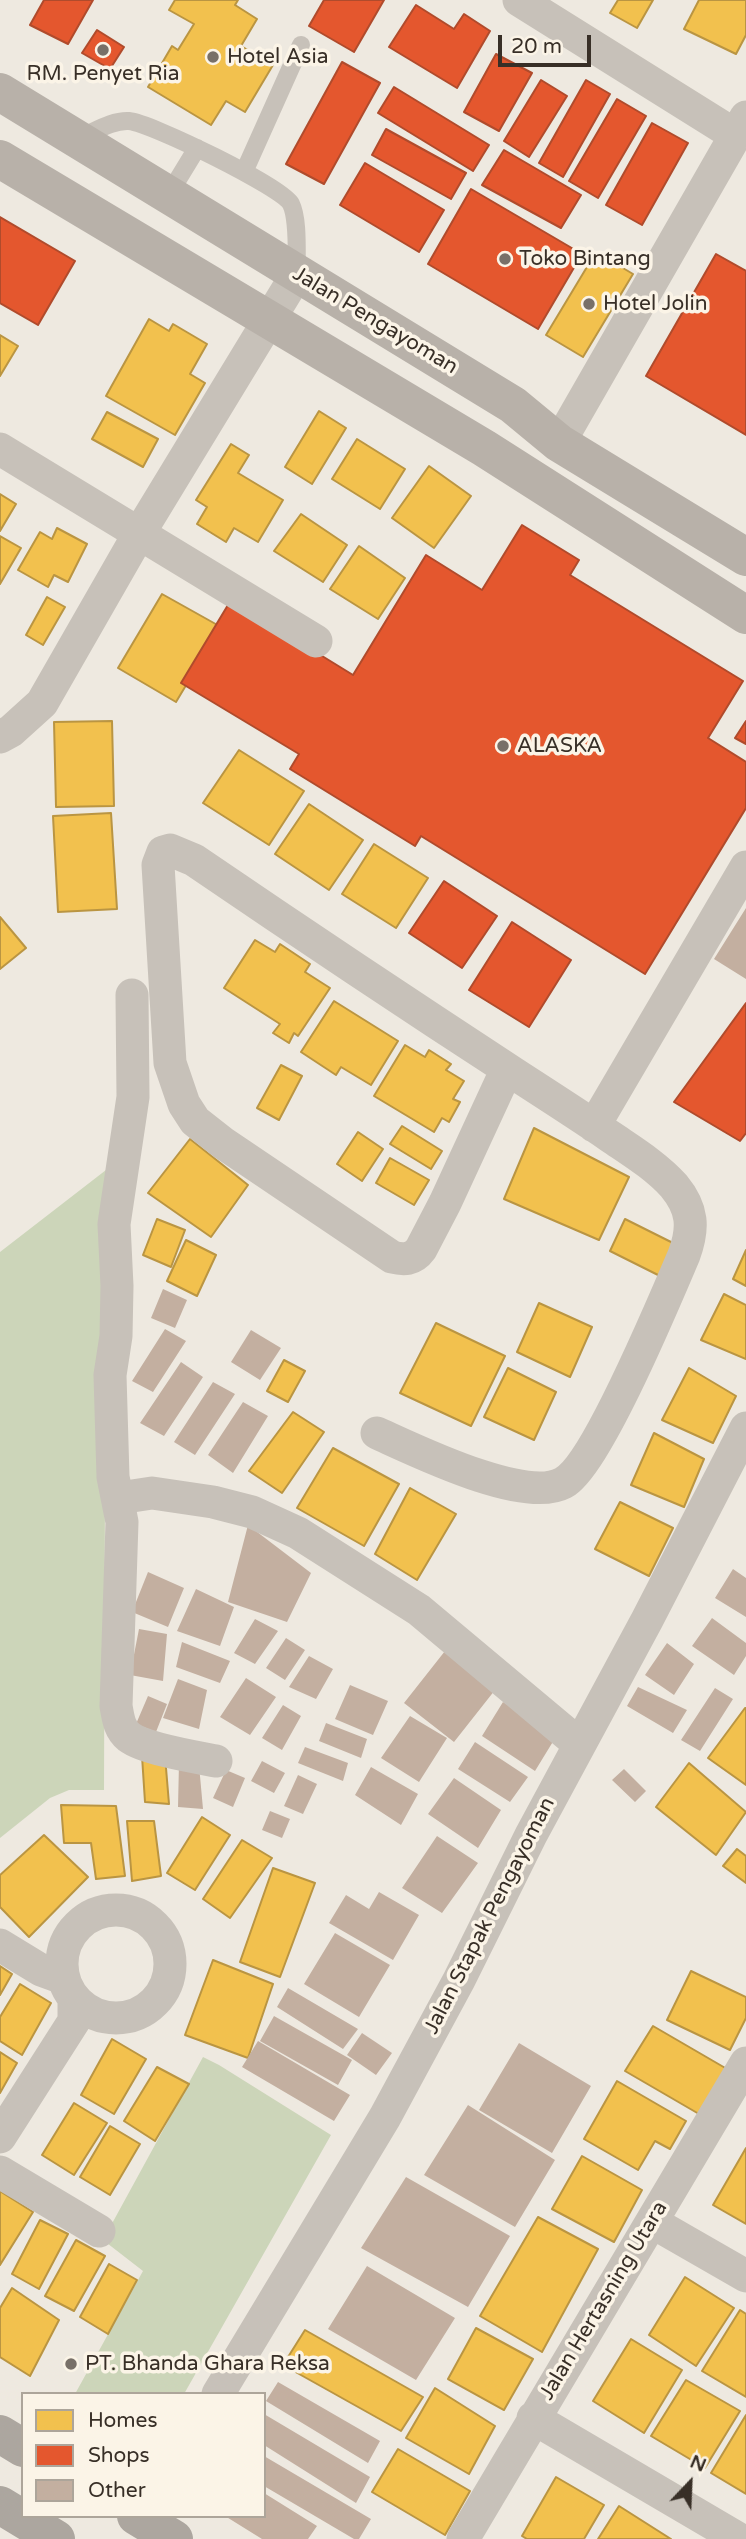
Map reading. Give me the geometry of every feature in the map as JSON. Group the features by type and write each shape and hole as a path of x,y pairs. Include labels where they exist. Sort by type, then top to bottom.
{"main road":[{"path":"0,2434 21,2447"},
{"path":"0,2505 21,2518"},
{"path":"21,2518 56,2539"},
{"path":"142,2518 174,2539"}],"street":[{"path":"519,0 564,11 741,126 559,443"},
{"name":"Jalan Pengayoman","path":"0,92 513,404 559,443 746,557"},
{"path":"0,159 484,448 746,615"},
{"path":"0,737 11,731 42,703 140,533 297,274"},
{"path":"0,449 316,641"},
{"path":"377,1433 468,1472 518,1486 546,1487 562,1484 576,1474 588,1457 673,1280 691,1236 691,1221 685,1204 664,1175 649,1162 594,1126 507,1069 339,959 194,860 170,849 163,852 158,865 167,1032 170,1063 184,1104 195,1121 223,1143 392,1257 401,1259 416,1256 421,1249 507,1069"},
{"path":"594,1126 746,867"},
{"path":"132,995 133,1097 114,1224 116,1336 110,1375 113,1477 122,1522 116,1706 118,1721 129,1737 216,1761"},
{"name":"Jalan Stapak Pengayoman","path":"219,2392 385,2117 746,1428"},
{"path":"119,1497 152,1493 212,1502 252,1512 298,1533 419,1610 579,1744"},
{"path":"0,1945 41,1969 68,1989 74,2021 0,2137"},
{"name":"Jalan Hertasning Utara","path":"463,2539 746,2063"},
{"path":"0,2172 99,2231"},
{"path":"652,2222 746,2276"},
{"path":"533,2418 739,2539"}],"lane":[{"path":"244,172 301,45"},
{"path":"76,139 119,121 132,121 197,148 286,197 293,206 297,274"},
{"path":"169,194 197,148"}],"green space":[{"path":"106,1170 104,1790 69,1790 50,1798 0,1838 0,1252"},
{"path":"203,2057 331,2135 185,2392 76,2392 143,2271 103,2240"}],"building: Homes":[{"name":"Hotel Asia","path":"175,0 238,0 235,5 257,19 241,46 273,65 245,112 226,101 211,125 148,87 172,46 178,50 194,24 169,10"},
{"path":"618,0 653,0 637,28 610,13"},
{"path":"699,0 746,0 746,35 736,54 684,29"},
{"name":"Hotel Jolin","path":"596,252 633,274 583,357 546,335"},
{"path":"149,319 169,331 173,324 207,344 190,374 205,383 175,435 106,396"},
{"path":"0,335 18,346 0,376"},
{"path":"319,411 346,428 312,484 285,467"},
{"path":"107,412 158,439 143,467 92,439"},
{"path":"357,439 405,469 380,509 332,479"},
{"path":"231,444 249,455 238,473 283,500 258,542 234,528 226,542 197,524 207,507 196,500"},
{"path":"429,466 471,496 434,548 392,518"},
{"path":"0,494 16,504 0,531"},
{"path":"301,514 347,545 323,582 274,551"},
{"path":"57,528 87,544 68,582 54,575 48,587 18,570 40,532 52,539"},
{"path":"0,536 21,548 0,584"},
{"path":"359,546 405,578 378,619 330,589"},
{"path":"162,594 221,627 176,702 118,668"},
{"path":"47,597 65,607 43,645 26,635"},
{"path":"112,721 114,806 56,807 54,722"},
{"path":"239,750 304,791 269,845 203,803"},
{"path":"309,804 363,840 329,890 275,854"},
{"path":"111,813 117,909 58,912 53,816"},
{"path":"374,844 428,878 396,928 342,894"},
{"path":"0,917 26,948 0,969"},
{"path":"255,940 275,952 280,944 310,964 305,972 330,988 298,1036 294,1033 289,1043 273,1033 280,1024 224,988"},
{"path":"334,1001 398,1041 371,1085 341,1067 336,1075 301,1052"},
{"path":"405,1045 425,1057 429,1050 451,1064 446,1070 464,1081 453,1099 460,1102 449,1122 442,1118 434,1132 374,1096"},
{"path":"281,1065 302,1076 279,1120 257,1108"},
{"path":"402,1126 442,1151 431,1169 390,1144"},
{"path":"534,1128 629,1177 599,1240 504,1199"},
{"path":"358,1132 383,1149 362,1181 337,1164"},
{"path":"190,1139 248,1185 211,1237 148,1193"},
{"path":"390,1158 429,1180 414,1205 376,1183"},
{"path":"157,1219 185,1230 171,1267 143,1255"},
{"path":"625,1219 679,1246 664,1278 610,1251"},
{"path":"186,1240 216,1255 197,1296 167,1281"},
{"path":"746,1250 746,1286 733,1279"},
{"path":"724,1294 746,1305 746,1359 701,1340"},
{"path":"539,1303 592,1327 570,1377 517,1352"},
{"path":"436,1323 505,1356 471,1426 400,1393"},
{"path":"284,1360 305,1371 288,1402 267,1391"},
{"path":"508,1368 556,1392 534,1440 484,1417"},
{"path":"689,1368 736,1396 713,1443 662,1420"},
{"path":"293,1412 324,1432 282,1493 249,1471"},
{"path":"654,1433 704,1459 684,1507 631,1485"},
{"path":"333,1448 399,1484 364,1546 297,1508"},
{"path":"410,1488 456,1514 417,1580 375,1554"},
{"path":"620,1502 673,1528 649,1576 595,1549"},
{"path":"746,1708 746,1785 708,1758"},
{"path":"142,1756 165,1756 169,1804 145,1802"},
{"path":"689,1763 746,1812 716,1855 656,1807"},
{"path":"61,1805 116,1806 125,1876 96,1879 91,1843 64,1843"},
{"path":"202,1817 230,1835 195,1890 167,1873"},
{"path":"127,1821 154,1821 161,1876 132,1881"},
{"path":"44,1835 88,1877 29,1937 0,1907 0,1875"},
{"path":"242,1840 272,1858 230,1918 203,1899"},
{"path":"737,1849 746,1856 746,1883 723,1866"},
{"path":"273,1868 315,1883 280,1977 240,1962"},
{"path":"213,1960 273,1984 248,2058 185,2035"},
{"path":"0,1966 12,1974 0,1995"},
{"path":"691,1971 746,1997 746,2018 730,2050 667,2020"},
{"path":"20,1984 51,2003 22,2055 0,2041 0,2017"},
{"path":"653,2026 727,2069 699,2114 625,2071"},
{"path":"112,2039 146,2059 114,2114 81,2095"},
{"path":"0,2052 17,2063 0,2093"},
{"path":"157,2067 189,2084 155,2141 124,2121"},
{"path":"617,2081 686,2121 670,2149 655,2141 638,2170 584,2139"},
{"path":"74,2103 107,2123 74,2175 42,2155"},
{"path":"110,2126 140,2144 110,2195 80,2177"},
{"path":"746,2148 746,2224 713,2205"},
{"path":"582,2156 642,2190 614,2242 552,2209"},
{"path":"0,2191 33,2212 0,2265"},
{"path":"538,2217 598,2249 542,2352 480,2316"},
{"path":"40,2220 68,2234 39,2289 12,2274"},
{"path":"76,2240 105,2256 74,2311 45,2296"},
{"path":"109,2264 137,2280 108,2334 80,2317"},
{"path":"685,2277 734,2308 696,2366 649,2335"},
{"path":"12,2288 59,2320 30,2376 0,2357 0,2308"},
{"path":"740,2310 746,2314 746,2397 702,2371"},
{"path":"476,2328 533,2359 504,2410 448,2379"},
{"path":"305,2330 423,2397 401,2431 283,2365"},
{"path":"631,2339 682,2370 644,2433 593,2401"},
{"path":"686,2380 740,2411 705,2468 651,2436"},
{"path":"435,2388 495,2426 469,2474 406,2438"},
{"path":"746,2415 746,2494 711,2473"},
{"path":"398,2449 470,2491 445,2535 372,2492"},
{"path":"556,2477 604,2505 584,2539 527,2539 522,2536"},
{"path":"619,2506 671,2539 598,2539"}],"building: Shops":[{"path":"44,0 93,0 68,44 30,25"},
{"path":"324,0 384,0 354,52 309,26"},
{"path":"416,5 454,29 464,14 490,31 457,88 389,47"},
{"name":"RM. Penyet Ria","path":"97,30 124,47 110,69 82,53"},
{"path":"496,54 532,73 499,131 464,112"},
{"path":"342,62 380,83 324,184 286,164"},
{"path":"541,80 567,96 529,157 504,141"},
{"path":"586,80 610,94 563,177 539,163"},
{"path":"394,87 489,145 473,171 378,113"},
{"path":"617,99 646,116 598,198 569,181"},
{"path":"652,123 688,143 642,225 606,205"},
{"path":"386,129 466,173 451,199 372,155"},
{"path":"504,150 581,195 561,228 482,185"},
{"path":"365,163 444,210 419,252 340,205"},
{"name":"Toko Bintang","path":"471,189 582,254 538,329 428,264"},
{"path":"0,217 75,261 38,325 0,303"},
{"path":"716,254 746,271 746,435 646,376"},
{"name":"ALASKA","path":"522,525 579,560 570,575 743,681 708,738 746,762 746,808 645,974 421,836 415,846 290,769 299,754 181,683 231,600 353,675 426,555 482,590"},
{"path":"746,721 746,744 735,738"},
{"path":"444,881 497,916 462,968 409,933"},
{"path":"512,922 571,960 529,1027 469,990"},
{"path":"746,1003 746,1133 740,1141 674,1102"}],"building: Other":[{"path":"746,908 746,979 714,959"},
{"path":"163,1289 187,1300 175,1328 151,1318"},
{"path":"165,1329 186,1341 153,1392 132,1381"},
{"path":"251,1330 281,1348 260,1380 231,1362"},
{"path":"181,1362 203,1377 164,1436 140,1423"},
{"path":"213,1382 235,1394 195,1455 174,1442"},
{"path":"243,1402 268,1416 233,1473 208,1455"},
{"path":"248,1525 311,1573 287,1622 228,1602"},
{"path":"733,1569 746,1578 746,1617 715,1598"},
{"path":"148,1572 184,1588 168,1627 132,1612"},
{"path":"196,1589 234,1607 220,1646 177,1631"},
{"path":"712,1618 746,1643 746,1656 734,1675 692,1646"},
{"path":"255,1619 278,1631 255,1664 234,1653"},
{"path":"139,1629 167,1634 163,1681 130,1675"},
{"path":"286,1638 305,1650 285,1680 266,1668"},
{"path":"182,1642 230,1661 220,1683 176,1667"},
{"path":"667,1643 694,1664 674,1695 645,1675"},
{"path":"445,1651 495,1690 454,1742 404,1703"},
{"path":"309,1656 333,1669 316,1699 289,1687"},
{"path":"246,1678 276,1697 250,1735 220,1717"},
{"path":"178,1679 207,1690 199,1729 163,1718"},
{"path":"350,1685 388,1701 373,1735 335,1719"},
{"path":"638,1687 687,1710 673,1733 627,1706"},
{"path":"715,1688 733,1699 700,1751 681,1740"},
{"path":"148,1696 167,1704 156,1732 136,1724"},
{"path":"503,1702 557,1735 535,1771 482,1736"},
{"path":"283,1705 301,1716 282,1750 262,1738"},
{"path":"410,1716 447,1738 419,1782 381,1758"},
{"path":"326,1723 367,1739 361,1758 319,1741"},
{"path":"475,1742 528,1777 510,1802 458,1769"},
{"path":"305,1747 348,1763 343,1781 298,1763"},
{"path":"262,1761 285,1773 274,1793 251,1781"},
{"path":"179,1763 199,1765 203,1809 178,1807"},
{"path":"371,1767 418,1794 401,1825 355,1795"},
{"path":"624,1769 646,1791 635,1802 612,1780"},
{"path":"226,1770 245,1778 233,1807 213,1798"},
{"path":"298,1775 317,1784 303,1814 284,1806"},
{"path":"454,1778 501,1810 478,1848 428,1814"},
{"path":"270,1811 290,1819 282,1838 262,1830"},
{"path":"437,1836 478,1863 442,1913 402,1888"},
{"path":"379,1892 419,1915 393,1960 329,1923 346,1895 369,1909"},
{"path":"335,1933 390,1965 359,2017 304,1984"},
{"path":"288,1988 358,2029 343,2049 277,2007"},
{"path":"274,2016 352,2060 338,2085 260,2041"},
{"path":"362,2033 392,2053 376,2075 347,2055"},
{"path":"258,2041 350,2095 334,2121 242,2067"},
{"path":"519,2043 591,2086 552,2153 479,2110"},
{"path":"468,2105 555,2160 515,2227 424,2175"},
{"path":"406,2177 510,2236 468,2307 361,2248"},
{"path":"367,2266 455,2318 416,2380 328,2329"},
{"path":"278,2382 380,2441 368,2463 266,2401"},
{"path":"266,2415 370,2477 356,2503 266,2446"},
{"path":"266,2457 371,2519 359,2539 354,2539 266,2487"},
{"path":"266,2494 317,2526 308,2539 262,2539 228,2518 266,2518"}],"place":[{"name":"RM. Penyet Ria","path":"103,50"},
{"name":"Hotel Asia","path":"213,57"},
{"name":"Toko Bintang","path":"505,259"},
{"name":"Hotel Jolin","path":"589,304"},
{"name":"ALASKA","path":"503,746"},
{"name":"PT. Bhanda Ghara Reksa","path":"71,2364"}]}
